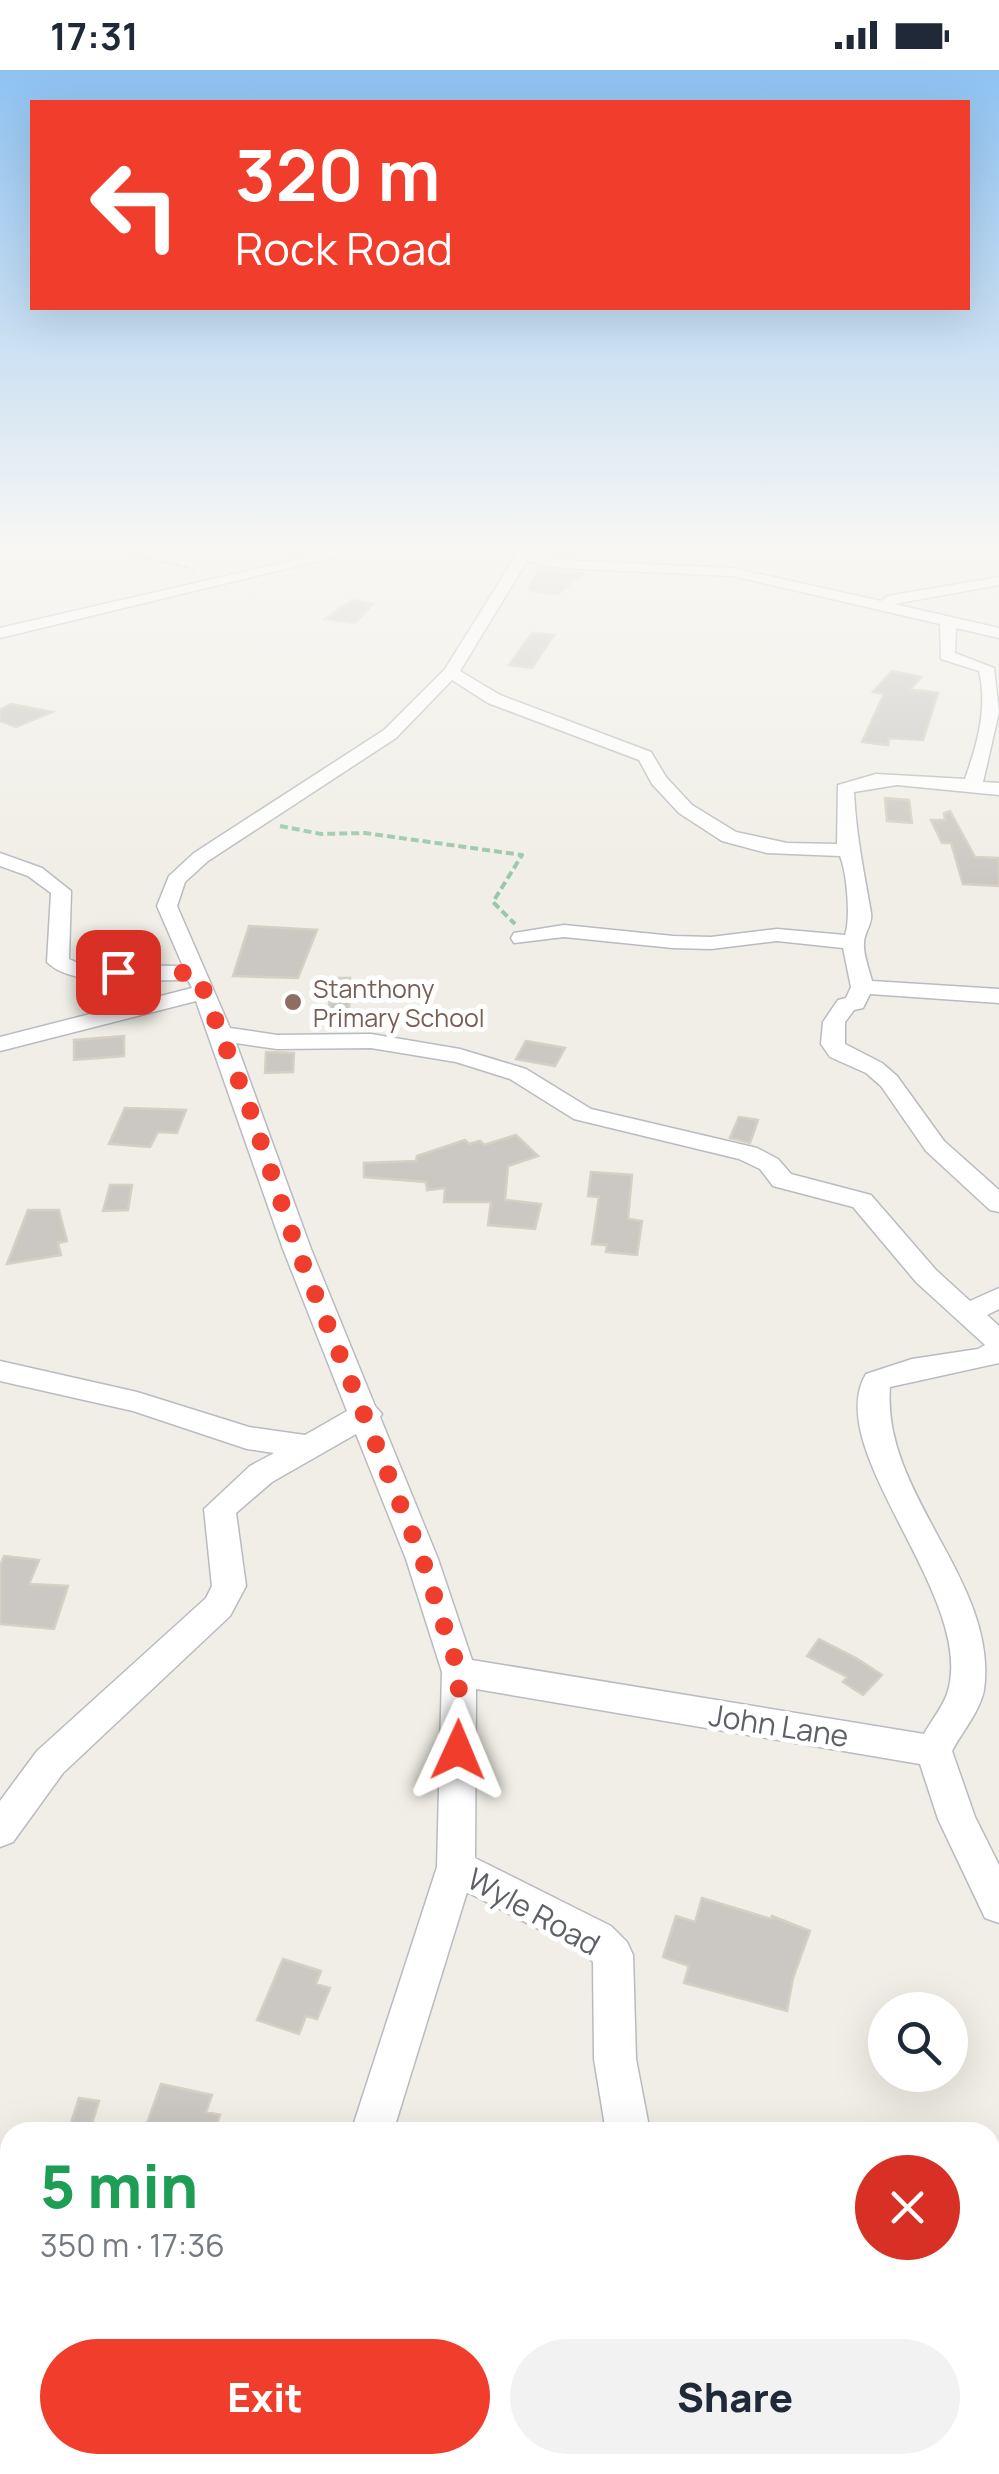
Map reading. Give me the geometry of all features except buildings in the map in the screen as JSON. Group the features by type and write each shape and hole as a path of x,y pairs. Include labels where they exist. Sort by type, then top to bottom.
{"street":[{"path":"375,2122 456,1868 459,1672 422,1558 367,1414 297,1249 201,982 170,916 168,895 176,880 201,857 390,734 451,672 461,656"},
{"path":"948,656 986,668 992,679 990,733 972,786"},
{"path":"451,672 494,699 645,756 653,763 656,776 693,817 716,830 775,850 847,850"},
{"path":"999,789 858,781 845,789 847,850 856,872 854,893 862,917 853,942 862,987 855,1003 846,1005 836,1017 833,1044 838,1052 874,1068 890,1081 935,1146 999,1204"},
{"path":"0,859 35,872 61,892 58,962 78,972 201,982"},
{"path":"522,938 564,930 673,942 711,943 778,935 853,942"},
{"path":"0,1044 84,1027 201,982"},
{"path":"862,987 999,996"},
{"path":"220,1034 276,1042 371,1040 460,1056 518,1074 583,1114 748,1153 769,1164 782,1180 862,1201 999,1346 986,1358 912,1369 876,1382 870,1398 886,1460 951,1596 967,1660 966,1693 944,1726 934,1750 957,1818 999,1905"},
{"path":"966,1315 999,1297"},
{"path":"0,1370 137,1402 247,1438 311,1447"},
{"path":"0,1830 50,1762 218,1607 229,1586 220,1509 261,1474 367,1414"},
{"name":"John Lane","path":"459,1672 934,1750"},
{"name":"Wyle Road","path":"456,1868 597,1939 613,1955 615,2059 626,2122"}],"path":[{"path":"263,819 293,830 321,834 365,833 522,855 494,894 493,902 512,920 522,938"}],"place":[{"name":"Stanthony Primary School","path":"293,1002"}],"route":[{"path":"118,972 197,973 248,1104 297,1249 367,1414 422,1558 459,1672 458,1750"}]}
